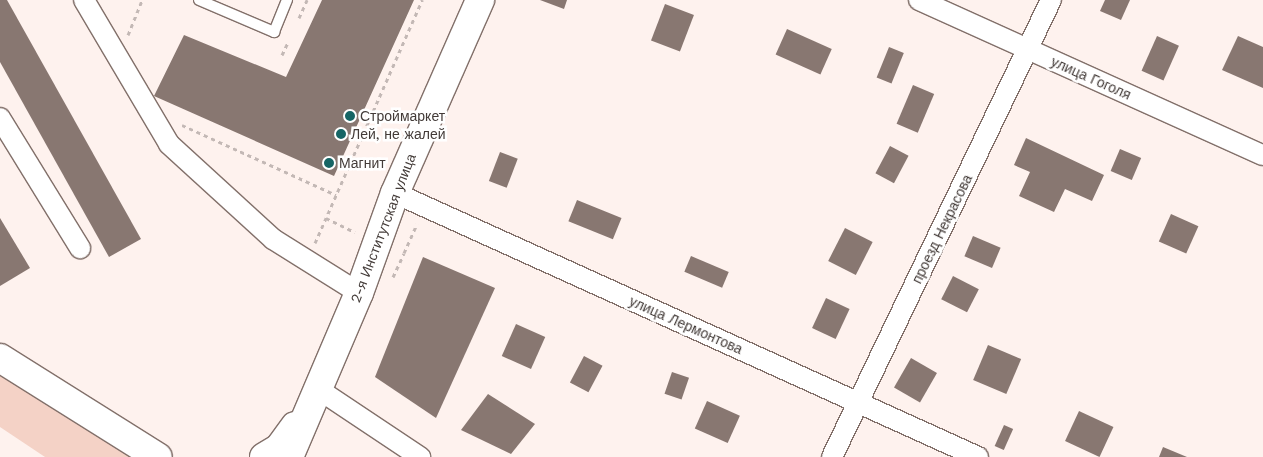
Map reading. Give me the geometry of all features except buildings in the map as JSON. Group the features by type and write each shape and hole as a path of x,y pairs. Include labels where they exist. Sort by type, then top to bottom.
{"street":[{"path":"84,0 169,144 273,239 306,262 359,293"},
{"name":"2-я Институтская улица","path":"289,457 359,293 394,193 480,0"},
{"name":"улица Гоголя","path":"919,0 1263,155"},
{"name":"проезд Некрасова","path":"832,457 1051,0"},
{"path":"0,118 80,248"},
{"name":"улица Лермонтова","path":"394,193 978,457"},
{"path":"0,358 158,455"},
{"path":"264,457 278,448 314,397 420,457"}],"lane":[{"path":"199,0 274,32 287,0"}],"path":[{"path":"133,24 142,0"},
{"path":"306,262 422,0"},
{"path":"178,123 336,196"}],"shaded area":[{"path":"0,371 138,457 45,457 0,427"}],"place":[{"name":"Строймаркет","path":"350,116"},
{"name":"Лей, не жалей","path":"341,134"},
{"name":"Магнит","path":"329,163"}]}
